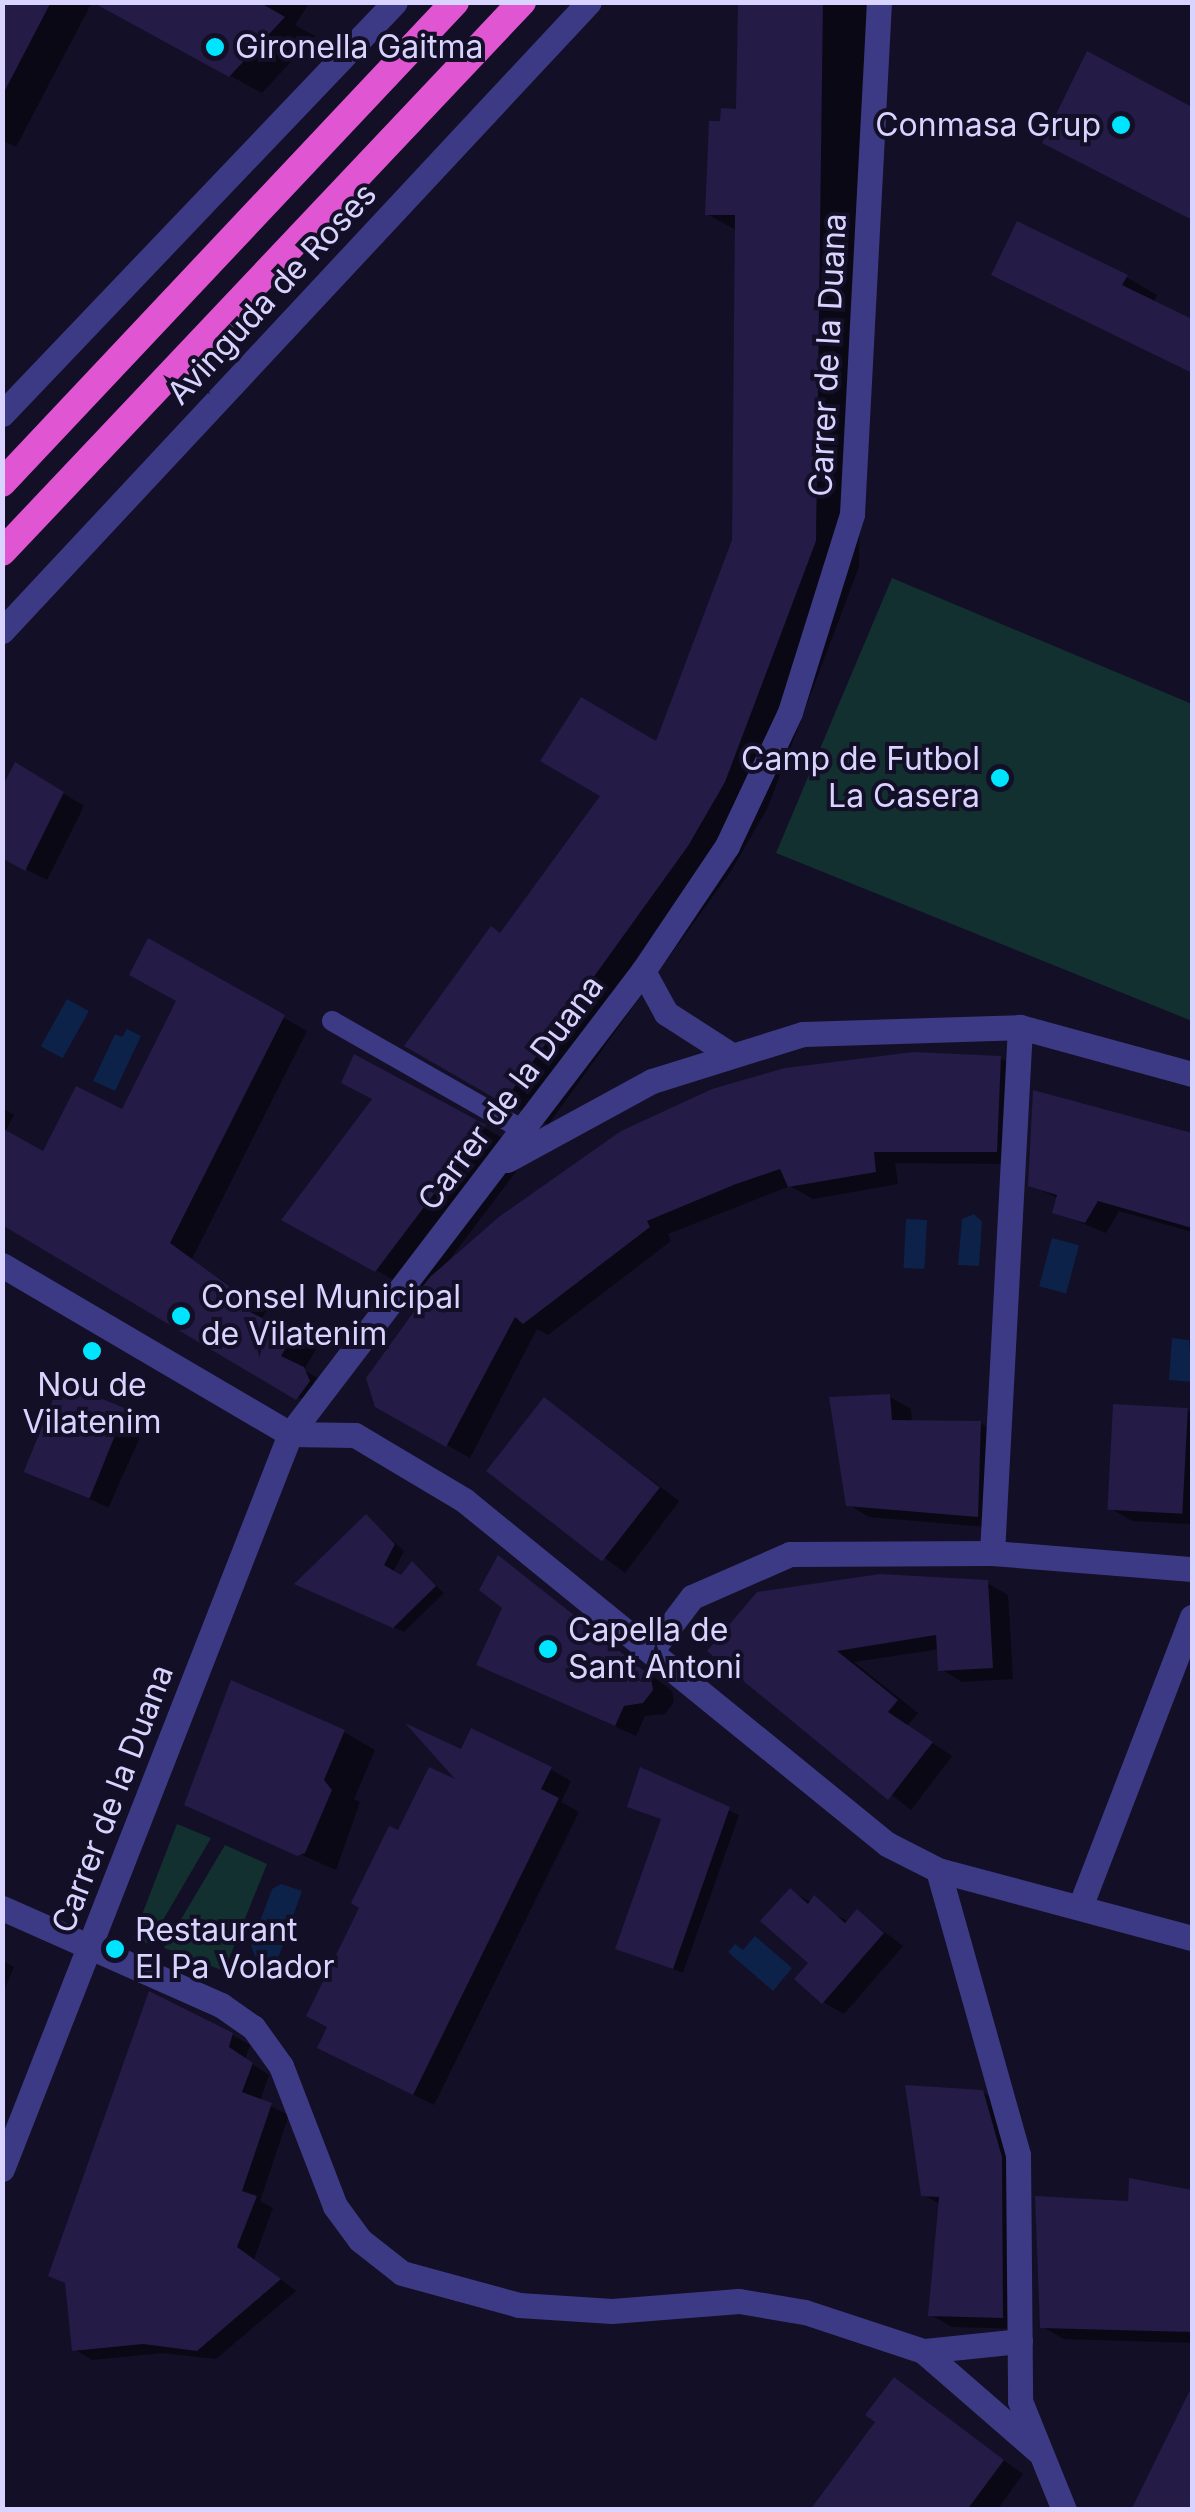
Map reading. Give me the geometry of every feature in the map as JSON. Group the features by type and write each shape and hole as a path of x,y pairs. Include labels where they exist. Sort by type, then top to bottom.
{"highway":[{"path":"2,483 455,2"},
{"path":"2,552 522,2"}],"street":[{"path":"2,414 395,2"},
{"name":"Avinguda de Roses","path":"2,631 589,2"},
{"name":"Carrer de la Duana","path":"2,2169 290,1434 500,1164 642,971 727,846 790,712 852,514 879,2"},
{"path":"642,971 666,1014 728,1053"},
{"path":"992,1554 1020,1027"},
{"path":"500,1164 652,1080 728,1053 856,1028 1020,1027 1192,1074"},
{"path":"5,1277 290,1434 355,1435 464,1500 887,1844 938,1870 1192,1938"},
{"path":"650,1651 692,1597 790,1554 992,1554 1192,1569"},
{"path":"1080,1906 1192,1617"},
{"path":"938,1870 1018,2155 1020,2401 1064,2510"},
{"path":"2,1908 90,1952 221,2005 253,2028 280,2066 335,2206 360,2240 402,2272 518,2305 612,2311 738,2301 805,2312 923,2351 1042,2454"},
{"path":"923,2351 1020,2340"}],"lane":[{"path":"332,1021 525,1131"}],"green space":[{"name":"Camp de Futbol La Casera","path":"892,578 1192,704 1192,1021 776,853"},
{"path":"177,1824 211,1838 149,1944 133,1938"},
{"path":"225,1845 267,1864 224,1971 164,1948"}],"water":[{"path":"67,999 89,1011 63,1058 41,1046"},
{"path":"127,1029 141,1036 115,1091 93,1081 115,1034 122,1037"},
{"path":"974,1214 982,1222 979,1266 958,1265 962,1219"},
{"path":"906,1219 927,1220 924,1269 903,1268"},
{"path":"1052,1238 1079,1245 1066,1294 1039,1286"},
{"path":"1172,1338 1189,1340 1192,1382 1169,1380"},
{"path":"281,1884 302,1891 276,1964 255,1956 251,1946 272,1889"},
{"path":"755,1936 792,1968 773,1991 728,1952 735,1944 743,1950"}],"building":[{"path":"2,2 51,2 2,96"},
{"name":"Gironella Gaitma","path":"92,2 259,2 285,17 229,77"},
{"path":"738,2 823,2 816,541 725,782 688,846 503,1103 404,1046 491,926 500,933 600,796 540,761 581,697 656,741 732,540 735,215 705,215 709,121 720,121 721,108 736,109"},
{"name":"Conmasa Grup","path":"1087,51 1192,107 1192,220 1042,143"},
{"path":"1017,221 1128,275 1122,285 1192,319 1192,373 991,275"},
{"path":"15,762 64,792 25,871 2,858 2,787"},
{"path":"148,938 285,1015 170,1243 243,1296 238,1306 294,1334 281,1356 304,1367 310,1381 296,1400 2,1225 2,1128 43,1151 76,1086 122,1109 176,1001 129,975"},
{"path":"913,1052 1001,1056 997,1152 874,1152 876,1172 788,1187 780,1169 736,1184 647,1221 650,1227 523,1324 515,1317 446,1447 375,1407 366,1378 423,1299 416,1295 430,1277 500,1216 621,1131 712,1089 785,1068"},
{"path":"354,1054 486,1125 375,1272 281,1220 372,1099 341,1083"},
{"path":"1033,1090 1192,1133 1192,1228 1098,1201 1085,1223 1052,1213 1057,1195 1028,1186"},
{"path":"60,1382 126,1409 89,1499 24,1472"},
{"path":"890,1394 892,1420 981,1421 978,1517 846,1506 829,1397"},
{"path":"544,1397 660,1488 602,1562 486,1471"},
{"path":"1113,1404 1188,1408 1182,1514 1107,1510"},
{"path":"366,1514 395,1544 384,1565 401,1575 412,1561 436,1586 393,1628 294,1584"},
{"name":"Capella de Sant Antoni","path":"498,1555 651,1676 653,1690 643,1703 624,1706 615,1726 476,1665 502,1608 479,1590"},
{"path":"880,1574 988,1580 993,1668 938,1671 936,1635 837,1651 898,1700 888,1712 933,1742 888,1800 707,1651 757,1592"},
{"path":"231,1680 345,1730 324,1780 332,1790 305,1853 297,1856 184,1805"},
{"path":"405,1723 461,1749 471,1728 552,1767 541,1789 559,1798 413,2095 317,2048 327,2027 306,2016 359,1908 351,1903 389,1826 398,1830 429,1767 455,1779"},
{"path":"640,1767 730,1807 673,1969 615,1949 661,1819 627,1807"},
{"path":"790,1888 808,1904 814,1895 845,1923 857,1909 884,1933 822,2004 794,1979 808,1963 760,1921"},
{"path":"149,1991 233,2033 229,2047 253,2063 242,2092 272,2103 242,2191 257,2196 237,2247 281,2279 197,2351 143,2344 72,2351 65,2283 48,2276"},
{"path":"905,2085 983,2090 1002,2157 1003,2318 928,2316 939,2197 921,2196"},
{"path":"1129,2178 1192,2190 1192,2332 1040,2328 1035,2196 1128,2201"},
{"path":"894,2377 1004,2460 967,2510 810,2510 875,2422 865,2415"},
{"path":"1192,2386 1192,2510 1131,2510"}],"place":[{"name":"Gironella Gaitma","path":"215,47"},
{"name":"Conmasa Grup","path":"1121,125"},
{"name":"Camp de Futbol La Casera","path":"1000,778"},
{"name":"Consel Municipal de Vilatenim","path":"181,1316"},
{"name":"Nou de Vilatenim","path":"92,1351"},
{"name":"Capella de Sant Antoni","path":"548,1649"},
{"name":"Restaurant El Pa Volador","path":"115,1949"}]}
